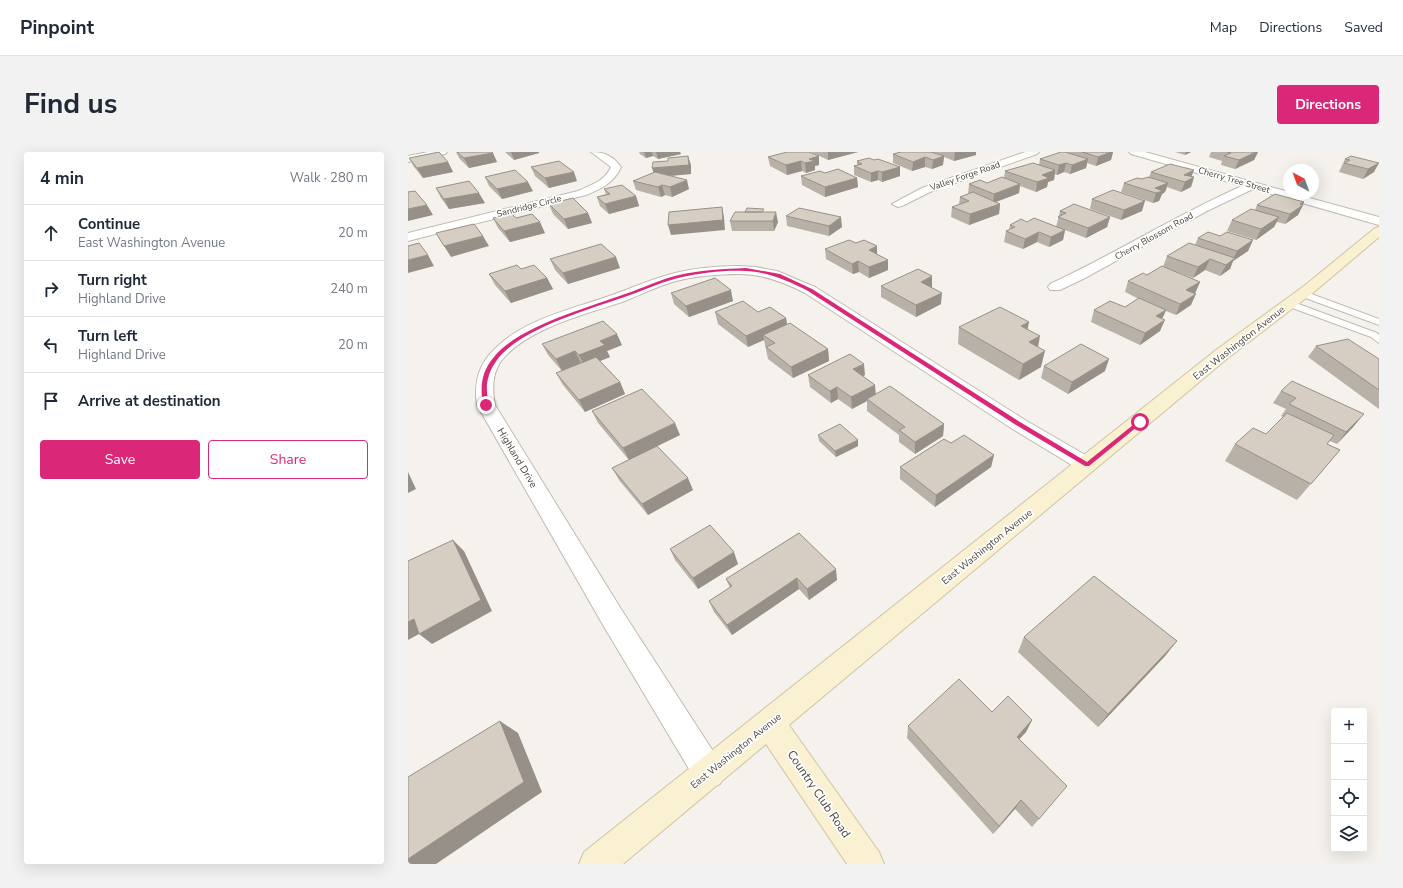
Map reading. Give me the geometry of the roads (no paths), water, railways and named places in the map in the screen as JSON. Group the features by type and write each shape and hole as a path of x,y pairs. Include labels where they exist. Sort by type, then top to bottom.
{"street":[{"path":"408,159 442,152"},
{"name":"Sandridge Circle","path":"408,237 582,193 604,184 614,175 616,167 611,161 596,152"},
{"name":"Valley Forge Road","path":"898,204 926,190 1034,152"},
{"name":"Cherry Tree Street","path":"1134,152 1379,221"},
{"name":"Cherry Blossom Road","path":"1055,287 1090,272 1206,207 1253,185"},
{"name":"East Washington Avenue","path":"596,864 1222,354 1297,299 1379,231"},
{"name":"Highland Drive","path":"709,773 612,617 486,405 483,389 486,373 496,358 507,347 529,333 560,319 679,276 709,271 764,271 778,275 810,290 1018,424 1087,465"},
{"name":"Country Club Road","path":"770,723 867,864"}],"lane":[{"path":"1297,299 1379,322"},
{"path":"1297,299 1377,335"}]}
